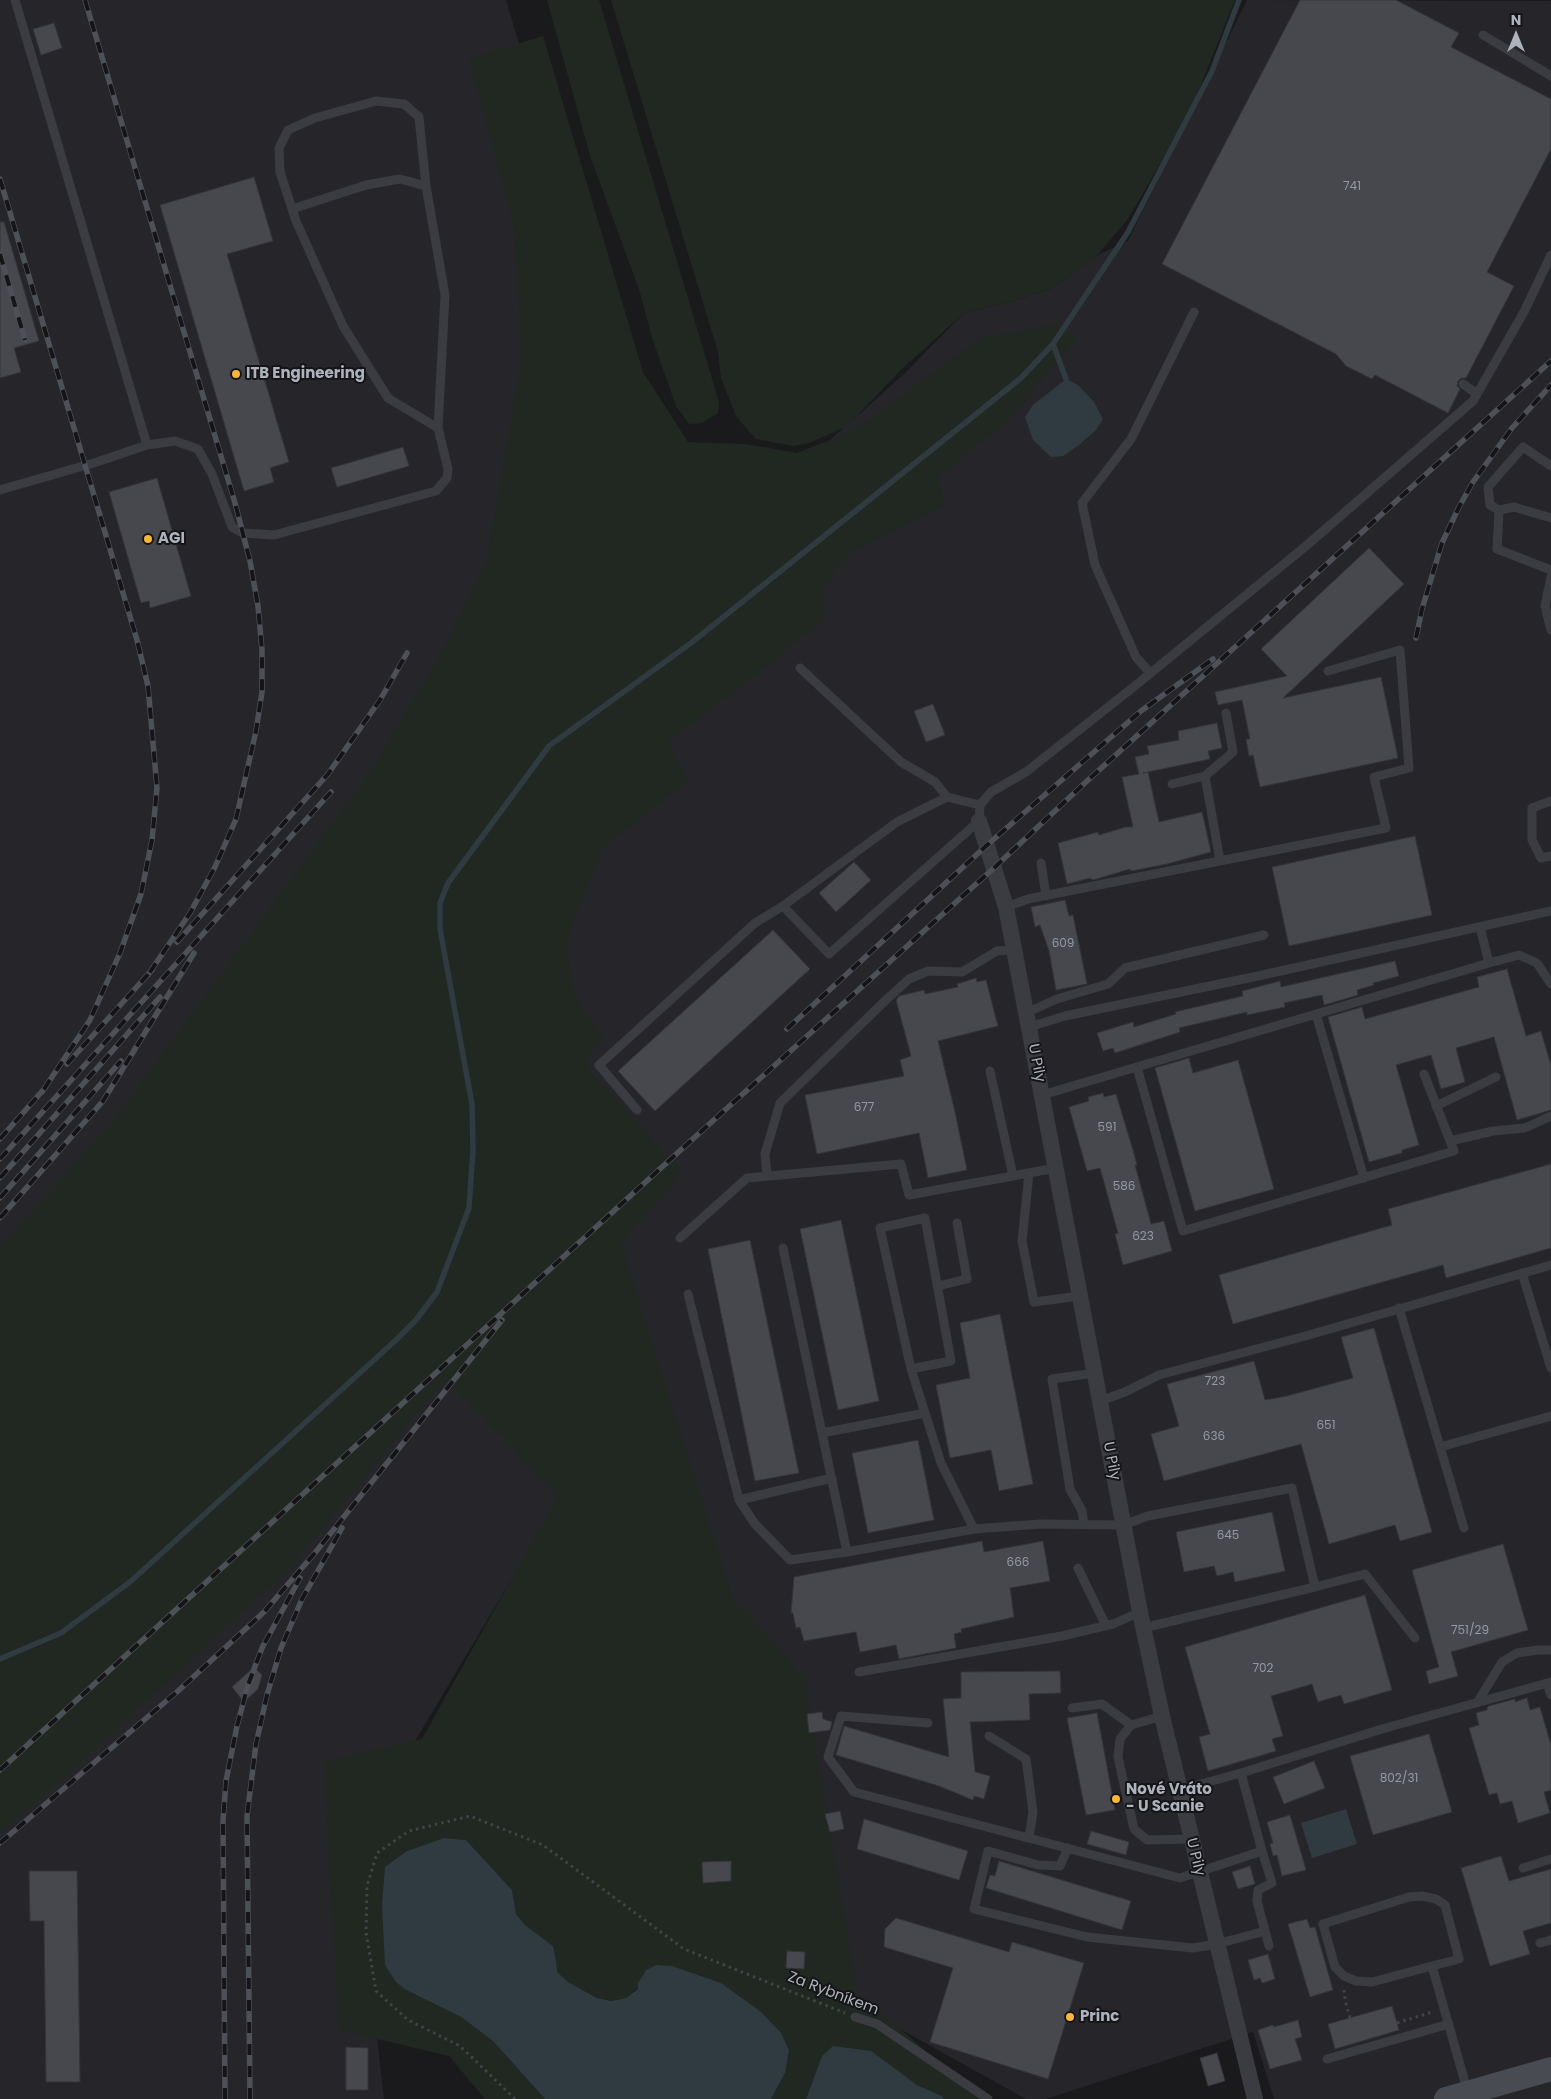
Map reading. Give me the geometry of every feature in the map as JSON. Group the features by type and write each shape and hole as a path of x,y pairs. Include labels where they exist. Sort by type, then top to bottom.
{"main road":[{"path":"1457,2096 1551,2070"}],"street":[{"name":"U Pily","path":"979,813 1006,907 1141,1620 1179,1790 1255,2099"}],"lane":[{"path":"15,0 147,445"},
{"path":"1484,35 1551,76"},
{"path":"0,490 147,445 175,441 198,449 212,474 232,527 243,532 274,535 436,491 447,478 448,468 438,428 445,295 426,186 419,117 404,104 376,101 315,118 288,130 279,148 280,172 292,209 343,326 388,398 438,428"},
{"path":"292,209 366,185 400,179 426,186"},
{"path":"784,906 829,954 979,813 991,792 1026,772 1150,673 1306,546 1473,401 1524,310 1551,255"},
{"path":"1150,673 1136,657 1095,565 1082,503 1131,439 1194,312"},
{"path":"1463,384 1477,394"},
{"path":"1551,466 1523,447 1488,487 1490,505 1499,510 1514,507 1551,518"},
{"path":"1499,510 1496,549 1551,570"},
{"path":"1551,577 1545,606 1551,630"},
{"path":"1006,907 1046,896 1386,828 1374,777 1409,768 1400,650 1328,671"},
{"path":"800,668 901,762 935,782 947,796 979,813"},
{"path":"1172,784 1205,776 1233,752 1226,713"},
{"path":"1205,776 1220,861"},
{"path":"637,1110 599,1065 755,923 784,906 897,822 947,796"},
{"path":"1551,801 1532,808 1532,840 1541,858 1551,856"},
{"path":"1041,863 1046,896"},
{"path":"1028,1020 1065,1016 1551,912"},
{"path":"1480,927 1489,963"},
{"path":"1028,1020 1057,999 1108,984 1125,968 1264,935"},
{"path":"767,1176 765,1154 780,1103 888,998 909,979 928,971 962,972 997,951 1014,950"},
{"path":"1042,1095 1519,955 1537,963 1551,984"},
{"path":"1316,1014 1364,1178"},
{"path":"1137,1067 1183,1231 1454,1151 1424,1074"},
{"path":"990,1070 1013,1176"},
{"path":"1436,1106 1496,1077"},
{"path":"1450,1141 1493,1132 1525,1128 1551,1116"},
{"path":"680,1238 747,1178 901,1164 909,1196 1056,1168"},
{"path":"1030,1172 1022,1241 1034,1302 1080,1296"},
{"path":"911,1369 952,1361 925,1218 880,1228 911,1369 941,1463 974,1529"},
{"path":"938,1286 967,1279 957,1223"},
{"path":"783,1248 847,1552"},
{"path":"1100,1401 1125,1392 1159,1375 1309,1335 1551,1265"},
{"path":"1522,1273 1551,1368"},
{"path":"688,1294 739,1500 755,1524 790,1560 847,1552 974,1529 1041,1524 1123,1525 1148,1516 1292,1488 1315,1587"},
{"path":"1399,1308 1464,1528"},
{"path":"1084,1525 1082,1511 1070,1489 1052,1379 1095,1373"},
{"path":"822,1433 925,1413"},
{"path":"1440,1447 1551,1416"},
{"path":"739,1500 832,1478"},
{"path":"1078,1568 1106,1626"},
{"path":"859,1672 1062,1636 1315,1587 1365,1574 1415,1638"},
{"path":"1476,1703 1502,1662 1517,1653 1551,1650"},
{"path":"1179,1790 1241,1773 1382,1729 1549,1683 1551,1695"},
{"path":"1072,1708 1102,1704 1131,1725"},
{"path":"928,1723 841,1716 828,1757 854,1792 1180,1878 1262,1851"},
{"path":"1162,1716 1131,1725 1120,1739 1118,1757 1134,1828 1147,1840 1191,1839"},
{"path":"989,1736 1026,1759 1034,1812 1029,1837"},
{"path":"1241,1773 1272,1883 1258,1890 1257,1901 1269,1946"},
{"path":"1068,1848 1060,1866 1038,1865 988,1851 974,1909 1088,1938 1193,1948 1217,1944 1265,1930"},
{"path":"1523,1868 1551,1859"},
{"path":"1422,1896 1436,1899 1444,1906 1459,1959 1432,1966 1372,1982 1356,1981 1344,1976 1335,1967 1323,1924 1409,1897 1422,1896"},
{"path":"1540,1943 1551,1940"},
{"path":"1432,1966 1449,2024 1457,2096"},
{"name":"Za Rybníkem","path":"855,2017 877,2024 988,2099"},
{"path":"1327,2059 1449,2024"}],"path":[{"name":"Za Rybníkem","path":"515,2099 460,2046 408,2020 376,1991 366,1932 367,1886 377,1853 409,1831 470,1816 543,1845 684,1949 855,2017"},
{"path":"1344,1976 1345,2000 1350,2018"},
{"path":"1397,2023 1444,2009"}],"shaded area":[{"path":"0,0 506,0 573,225 495,725 765,447 782,458 809,459 904,374 964,313 1011,302 1052,288 1098,255 1128,241 1247,0 1551,1 1551,2099 1274,2099 1253,2032 1046,2099 1026,2099 837,1994 548,1518 399,1768 376,2028 384,2099 0,2099"},
{"path":"547,0 599,0 719,402 718,413 702,423 689,424 676,406 652,338 639,289 591,159"},
{"path":"611,0 1235,0 1190,112 1128,219 1096,257 1052,288 1011,302 964,313 903,368 846,427 809,443 793,446 756,439 736,416 721,378 718,352"},
{"path":"543,36 643,372 688,442 745,444 797,453 853,431 980,338 1058,324 1077,338 1012,417 938,477 945,506 850,554 824,587 824,619 755,676 668,741 688,780 602,849 566,942 574,995 604,1039 586,1058 590,1071 682,1173 621,1244 732,1596 805,1679 857,1992 982,2099 944,2099 942,2096 917,2085 822,2056 806,2099 771,2099 785,2073 656,1965 646,1970 638,1983 638,1988 626,1998 611,2001 597,1998 568,1982 556,1972 553,1946 525,1925 516,1914 512,1890 466,1840 444,1838 407,1851 406,1990 461,2017 493,2041 545,2099 485,2099 449,2056 339,2030 324,1762 422,1739 558,1496 445,1379 290,1568 51,1789 0,1832 0,1247 113,1121 370,772 447,643 487,560 522,358 514,224 469,59","holes":["731,1861 731,1881 703,1882 702,1862"]},
{"path":"1066,379 1078,385 1094,402 1103,419 1096,430 1079,445 1063,456 1051,457 1033,440 1025,417 1033,405"},
{"path":"1346,1809 1357,1844 1312,1858 1301,1823"},
{"path":"444,1838 466,1840 512,1890 516,1914 525,1925 553,1946 557,1972 568,1982 597,1998 611,2001 626,1998 638,1989 638,1983 646,1970 656,1965 672,1966 721,1983 761,2012 781,2033 789,2050 785,2073 771,2099 545,2099 493,2041 461,2017 406,1990 396,1982 385,1965 382,1905 385,1867 407,1851"},
{"path":"833,2046 871,2051 917,2085 942,2096 944,2099 806,2099 822,2056"}],"building":[{"path":"1300,0 1396,0 1459,33 1451,47 1551,99 1551,149 1487,272 1514,286 1466,378 1461,378 1458,381 1457,386 1460,389 1448,413 1375,375 1372,379 1346,366 1336,354 1162,264"},
{"path":"54,23 62,48 41,55 33,29"},
{"path":"254,177 273,241 227,254 289,462 270,468 274,482 244,491 160,205"},
{"path":"0,222 4,222 39,341 14,348 21,372 0,378"},
{"path":"403,447 409,466 337,487 331,468"},
{"name":"AGI","path":"157,478 191,596 150,608 149,601 141,603 109,492"},
{"path":"1369,548 1404,584 1283,698 1381,677 1398,758 1260,787 1253,755 1249,756 1246,739 1250,739 1242,700 1218,705 1215,692 1287,676 1261,649"},
{"path":"933,704 945,735 926,742 914,711"},
{"path":"1217,723 1222,748 1208,751 1210,759 1143,773 1148,772 1159,822 1202,812 1211,852 1167,864 1131,871 1130,869 1093,880 1090,878 1067,884 1058,843 1098,832 1099,835 1126,827 1133,827 1122,777 1139,774 1135,757 1149,754 1147,746 1179,740 1178,731"},
{"path":"1415,836 1432,915 1289,946 1272,867"},
{"path":"854,862 871,880 836,912 819,893"},
{"path":"1065,900 1069,916 1073,915 1087,984 1056,990 1049,951 1040,925 1035,927 1031,907"},
{"path":"773,930 810,969 655,1111 618,1071"},
{"path":"1395,961 1399,976 1373,983 1374,985 1357,990 1358,995 1324,1005 1322,995 1284,1003 1285,1007 1247,1015 1247,1012 1179,1028 1180,1032 1115,1053 1113,1048 1103,1051 1097,1033 1133,1022 1134,1027 1176,1014 1175,1012 1243,996 1242,991 1280,981 1281,987"},
{"path":"1507,969 1526,1036 1541,1031 1551,1065 1551,1110 1517,1120 1494,1037 1456,1048 1465,1082 1441,1089 1431,1055 1396,1065 1419,1145 1402,1150 1402,1153 1369,1162 1328,1017 1362,1007 1365,1019 1479,987 1477,977"},
{"path":"976,978 977,982 986,980 998,1026 938,1041 967,1170 928,1178 919,1133 817,1154 805,1095 904,1076 900,1060 911,1056 896,1000 899,996 924,990 925,994 958,987 957,984"},
{"path":"1189,1058 1193,1073 1238,1060 1274,1189 1195,1211 1155,1068"},
{"path":"1103,1093 1104,1097 1116,1094 1133,1150 1137,1165 1135,1165 1151,1224 1164,1221 1172,1251 1123,1265 1115,1234 1118,1233 1100,1168 1087,1171 1069,1107 1089,1101 1088,1097"},
{"path":"1551,1164 1551,1248 1446,1278 1443,1265 1233,1324 1219,1275 1392,1225 1388,1209"},
{"path":"841,1220 879,1401 838,1410 800,1229"},
{"path":"750,1240 799,1473 755,1481 708,1249"},
{"path":"1000,1314 1033,1484 999,1491 991,1450 950,1458 936,1385 970,1378 960,1323"},
{"path":"1374,1328 1432,1532 1400,1541 1395,1525 1329,1544 1301,1444 1164,1481 1151,1434 1179,1426 1167,1384 1254,1361 1265,1400 1287,1396 1353,1378 1341,1337"},
{"path":"918,1440 934,1520 868,1533 852,1453"},
{"path":"1272,1512 1285,1571 1235,1582 1233,1572 1217,1576 1214,1566 1184,1572 1176,1532"},
{"path":"982,1541 984,1552 1043,1541 1050,1581 1010,1588 1014,1617 961,1629 962,1632 954,1634 956,1648 899,1659 896,1645 860,1652 856,1632 804,1641 800,1627 796,1628 793,1613 791,1613 794,1577"},
{"path":"1503,1544 1528,1630 1451,1652 1458,1676 1429,1684 1426,1671 1439,1667 1412,1570"},
{"path":"1365,1595 1392,1690 1344,1704 1341,1695 1318,1702 1312,1684 1271,1696 1283,1736 1272,1739 1276,1751 1208,1771 1199,1737 1210,1734 1185,1647"},
{"path":"254,1667 262,1675 258,1689 244,1702 232,1687"},
{"path":"1060,1671 1061,1693 1029,1694 1030,1720 970,1722 975,1772 990,1776 984,1799 974,1796 973,1800 939,1786 836,1755 844,1726 949,1757 943,1699 961,1698 961,1672"},
{"path":"1527,1698 1530,1710 1540,1707 1551,1745 1551,1790 1544,1792 1550,1813 1518,1823 1512,1801 1500,1804 1497,1793 1489,1795 1469,1728 1479,1725 1476,1713 1487,1710 1489,1706"},
{"path":"822,1712 823,1719 832,1722 830,1730 809,1733 807,1714"},
{"path":"1097,1713 1115,1810 1086,1815 1067,1718"},
{"path":"1429,1734 1452,1812 1373,1835 1350,1756"},
{"path":"1314,1761 1325,1788 1284,1804 1273,1777"},
{"path":"840,1811 844,1829 830,1832 825,1814"},
{"path":"1290,1815 1306,1870 1282,1876 1277,1855 1273,1856 1270,1844 1273,1843 1267,1822"},
{"path":"864,1819 968,1851 959,1880 857,1849"},
{"path":"1091,1831 1129,1842 1126,1855 1087,1844"},
{"path":"1501,1856 1509,1881 1551,1869 1551,1923 1523,1931 1530,1954 1490,1966 1461,1868"},
{"path":"731,1861 731,1881 703,1883 702,1862"},
{"path":"999,1861 1131,1901 1122,1930 986,1888 990,1875 995,1876"},
{"path":"1250,1866 1255,1884 1238,1889 1232,1872"},
{"path":"29,1871 77,1871 80,2082 46,2082 44,1921 30,1921"},
{"path":"896,1918 1009,1952 1012,1942 1084,1963 1048,2079 930,2042 953,1968 884,1947 885,1929"},
{"path":"1307,1919 1310,1928 1315,1927 1333,1990 1310,1997 1288,1924"},
{"path":"787,1951 805,1952 804,1969 786,1968"},
{"path":"1268,1954 1275,1979 1262,1983 1260,1978 1254,1980 1248,1960"},
{"path":"1392,2006 1399,2030 1335,2049 1328,2024"},
{"path":"1298,2020 1302,2037 1295,2039 1302,2060 1270,2069 1258,2030"},
{"path":"346,2047 368,2048 368,2090 346,2090"},
{"path":"1217,2053 1225,2081 1208,2086 1200,2058"}],"waterway":[{"path":"0,1659 61,1633 130,1582 396,1340 416,1320 437,1292 469,1208 473,1150 472,1104 440,929 440,903 448,883 549,746 691,643 1021,378 1053,344 1128,232 1212,71 1239,0"},
{"path":"1053,344 1066,379"}],"railway":[{"path":"85,0 235,503 250,561 258,606 262,650 262,692 256,731 236,819 215,867 190,913 148,975"},
{"path":"0,179 137,640 148,686 157,788 152,840 141,894 120,953 90,1020 42,1092"},
{"path":"0,254 25,340"},
{"path":"0,1770 1551,361"},
{"path":"1416,638 1422,609 1442,543 1459,507 1473,482 1512,428 1551,385"},
{"path":"177,942 328,774 380,700 407,653"},
{"path":"787,1029 986,846 1141,711 1213,659"},
{"path":"0,1159 331,792"},
{"path":"0,1218 103,1101 194,953"},
{"path":"67,1064 152,970"},
{"path":"0,1178 160,997"},
{"path":"0,1198 121,1061"},
{"path":"0,1139 45,1088"},
{"path":"0,1843 178,1691 264,1612 314,1554 502,1320"},
{"path":"250,2099 247,1816 256,1744 267,1695 281,1648 302,1599 342,1528"},
{"path":"225,2099 223,1821 226,1781 237,1726 248,1685 262,1648 300,1578"}],"place":[{"name":"ITB Engineering","path":"236,374"},
{"name":"AGI","path":"148,539"},
{"name":"Nové Vráto - U Scanie","path":"1116,1799"},
{"name":"Princ","path":"1070,2017"}]}
